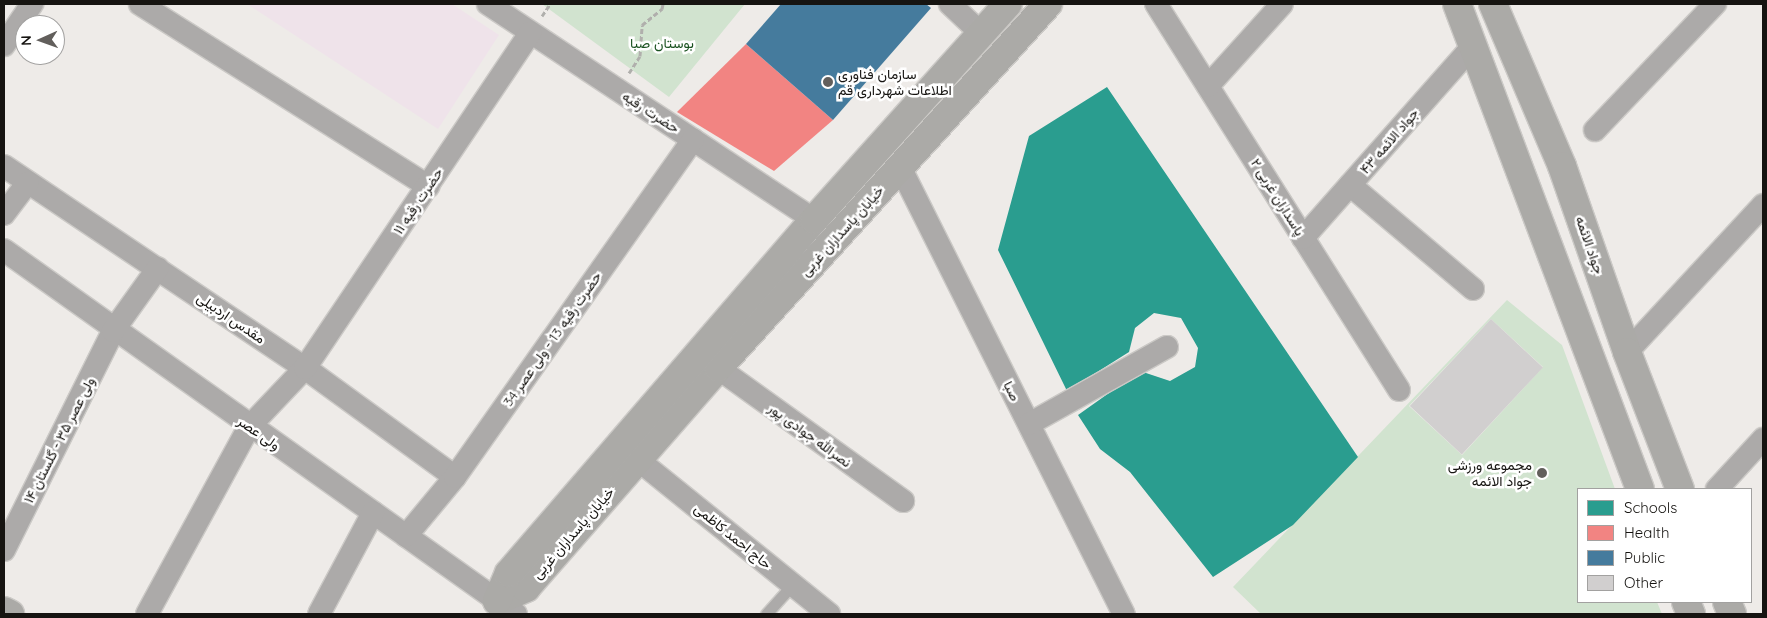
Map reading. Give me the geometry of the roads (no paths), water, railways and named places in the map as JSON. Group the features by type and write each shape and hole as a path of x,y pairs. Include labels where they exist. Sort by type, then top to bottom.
{"street":[{"path":"4,45 32,4"},
{"path":"140,4 428,186"},
{"name":"حضرت رقیه","path":"488,4 814,220"},
{"path":"950,4 982,34"},
{"name":"خیابان پاسداران غربی","path":"501,610 509,573 814,220 1008,4"},
{"name":"خیابان پاسداران غربی","path":"501,610 526,588 718,368 1048,4"},
{"name":"پاسداران غربی ۲","path":"1156,4 1399,390"},
{"path":"1208,86 1282,4"},
{"path":"1457,4 1640,488"},
{"name":"جواد الائمه","path":"1493,4 1562,166 1627,352 1680,488"},
{"path":"1595,130 1715,4"},
{"name":"حضرت رقیه ۱۱","path":"147,614 249,427 305,368 530,33"},
{"name":"جواد الائمه ۴۳","path":"1303,238 1474,45"},
{"name":"حضرت رقیه 13 - ولی عصر 34","path":"406,536 455,477 693,140"},
{"name":"مقدس اردبیلی","path":"4,166 305,368 455,477"},
{"name":"صبا","path":"900,167 1124,614"},
{"path":"4,214 27,183"},
{"path":"1350,186 1473,289"},
{"path":"1627,352 1763,205"},
{"name":"ولی عصر","path":"4,250 249,427 373,512 501,610"},
{"name":"ولی عصر ۳۵ - گلستان ۱۴","path":"4,550 114,331 158,268"},
{"path":"1029,424 1167,347"},
{"name":"نصرالله جوادی پور","path":"718,368 902,501"},
{"path":"1718,488 1763,439"},
{"name":"حاج احمد کاظمی","path":"637,459 828,614"},
{"path":"319,614 373,512"},
{"path":"4,611 10,614"}],"lane":[{"path":"766,614 792,585"}],"place":[{"name":"سازمان فناوری اطلاعات شهرداری قم","path":"828,82"},
{"name":"مجموعه ورزشی جواد الائمه","path":"1542,473"}],"park label":[{"name":"بوستان صبا","path":"662,43"}]}
